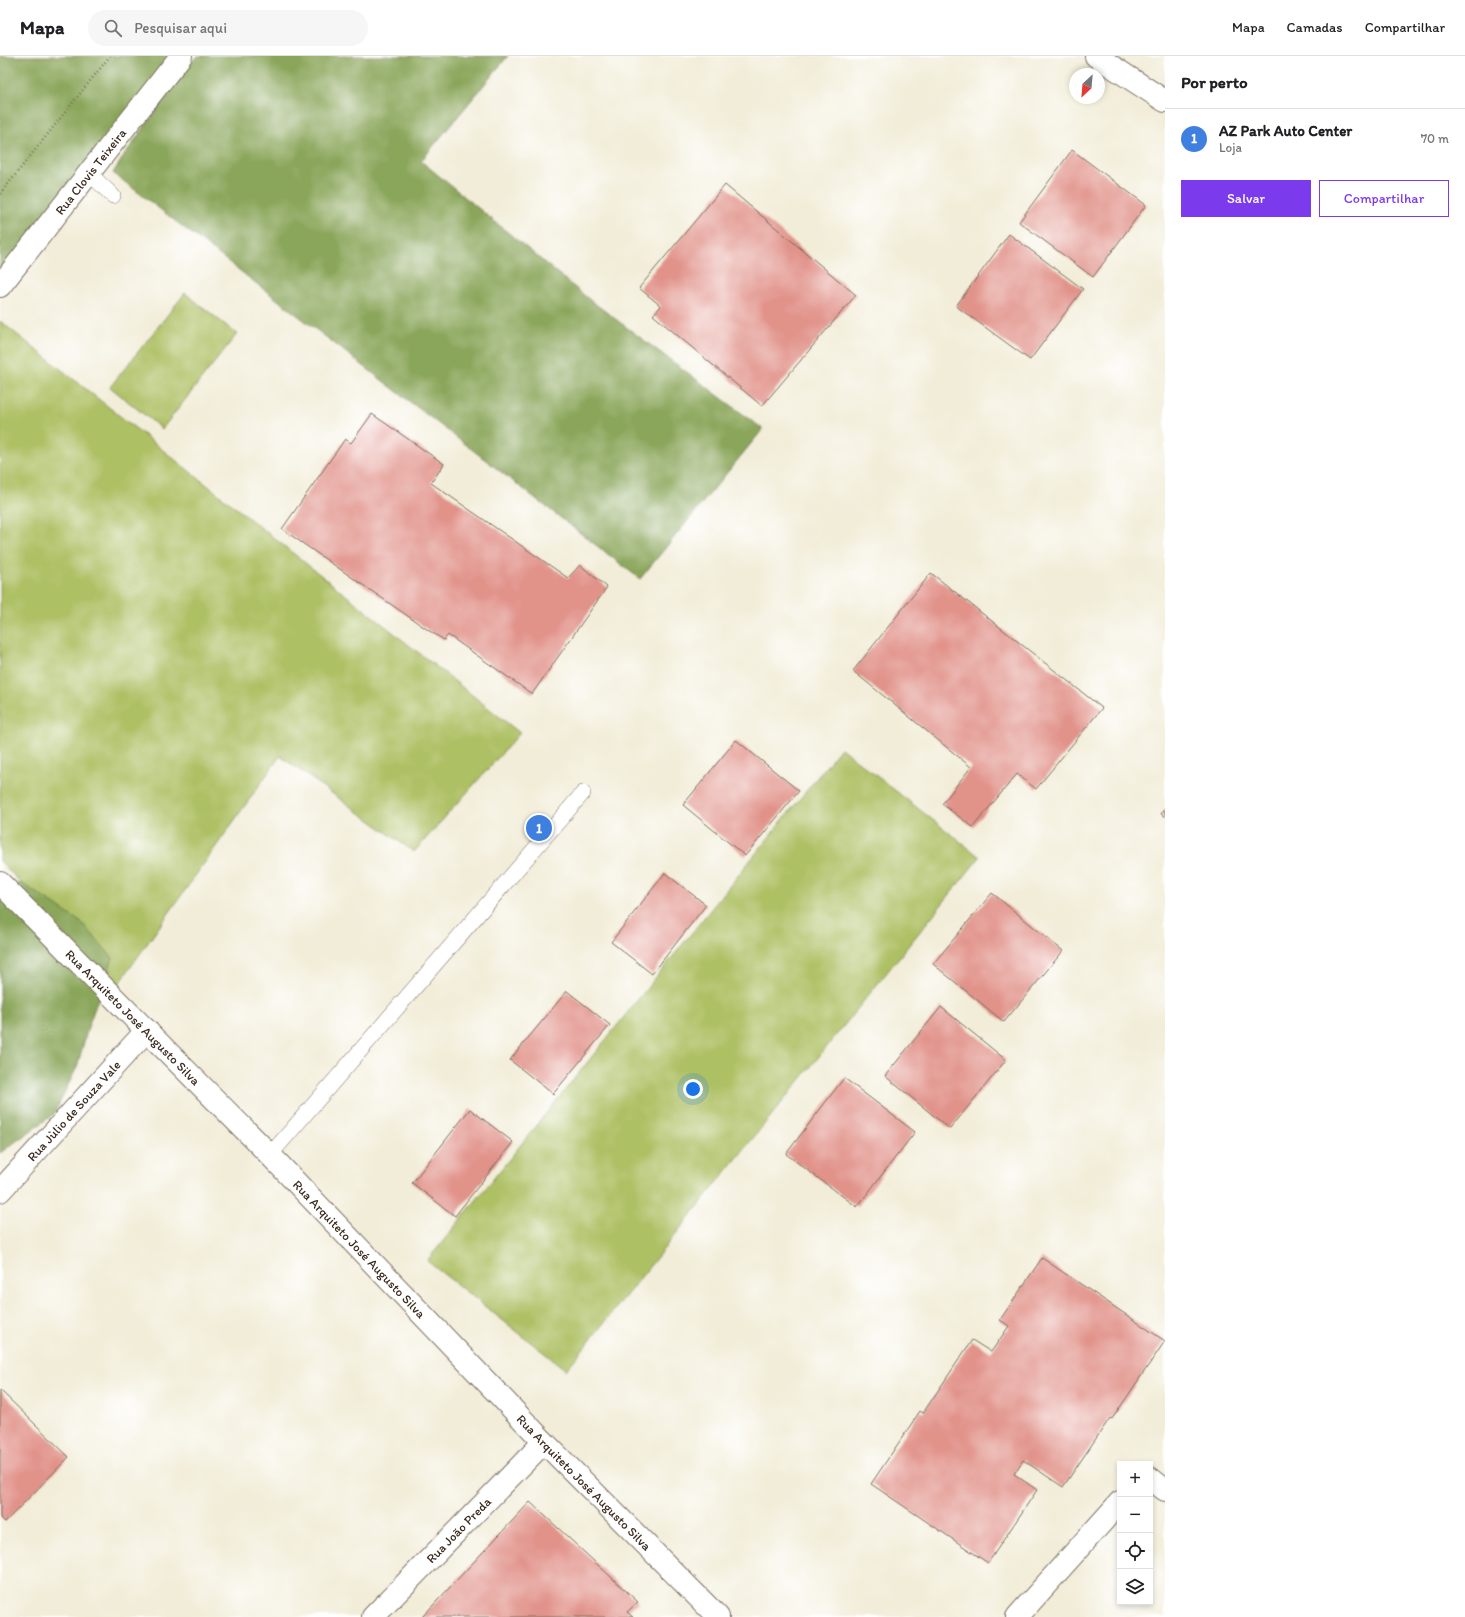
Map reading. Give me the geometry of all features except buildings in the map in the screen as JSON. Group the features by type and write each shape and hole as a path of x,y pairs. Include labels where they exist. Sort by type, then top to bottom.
{"street":[{"name":"Rua Clovis Teixeira","path":"0,286 181,56"},
{"path":"1096,56 1165,101"},
{"name":"Rua Arquiteto José Augusto Silva","path":"0,883 270,1155 544,1442 718,1617"},
{"name":"Rua Jùlio de Souza Vale","path":"0,1191 147,1030"},
{"name":"Rua João Preda","path":"372,1617 544,1442"},
{"path":"1153,1480 1165,1490"},
{"path":"1017,1617 1117,1505"}],"lane":[{"path":"89,173 113,196"},
{"path":"270,1155 583,793"}],"path":[{"path":"0,194 110,56"}],"green space":[{"path":"0,56 181,56 0,286"},
{"path":"197,56 508,56 421,161 590,300 763,429 640,579 113,173 125,154"},
{"path":"185,293 237,334 162,429 110,387"},
{"path":"0,321 520,733 414,852 280,756 118,985 0,861"},
{"path":"841,748 980,857 566,1370 427,1261"},
{"path":"0,880 23,884 82,923 113,958 89,1024 77,1067 54,1114 0,1153"}],"place":[{"name":"AZ Park Auto Center","path":"539,828"}]}
